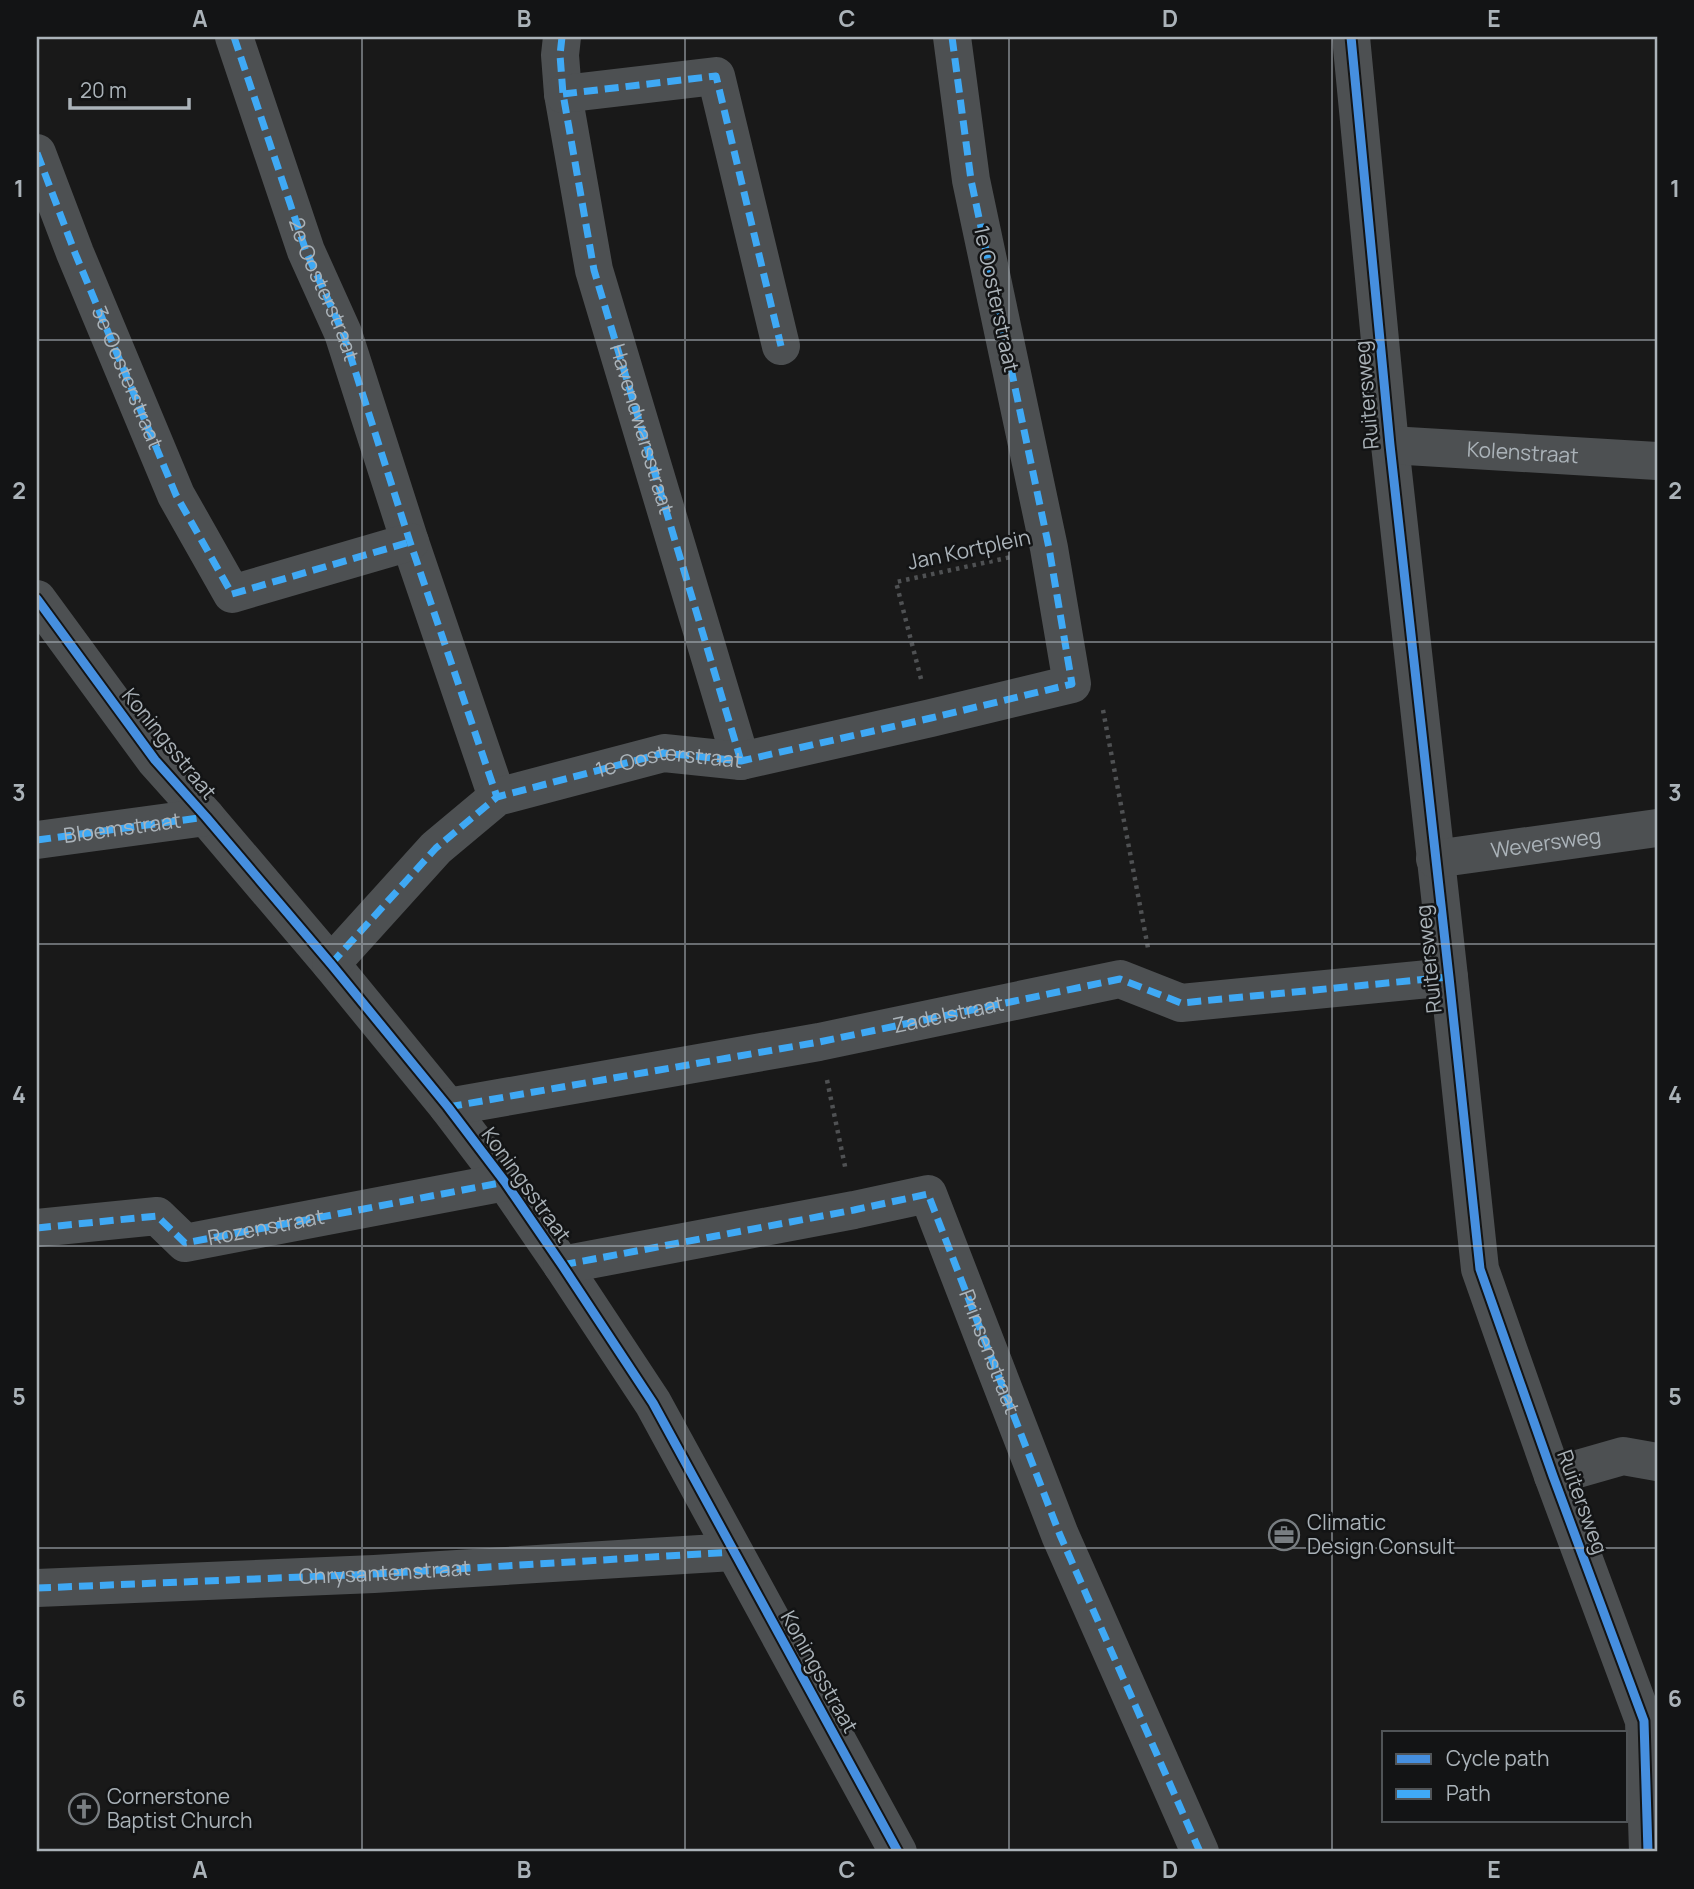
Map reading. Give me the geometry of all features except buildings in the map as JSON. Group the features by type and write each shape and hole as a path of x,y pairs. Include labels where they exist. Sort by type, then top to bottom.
{"street":[{"name":"2e Oosterstraat","path":"234,37 306,251 343,333 410,542 497,797"},
{"name":"Havendwarsstraat","path":"562,37 560,55 563,94 594,270 741,761"},
{"name":"1e Oosterstraat","path":"331,964 436,848 497,797 663,753 741,761 1072,684 1049,548 971,180 952,37"},
{"name":"Ruitersweg","path":"1351,37 1390,445 1480,1269 1644,1721 1648,1852"},
{"path":"563,94 716,76 781,346"},
{"name":"3e Oosterstraat","path":"37,153 75,253 176,495 232,594 410,542"},
{"name":"Kolenstraat","path":"1390,445 1657,461"},
{"name":"Koningsstraat","path":"37,599 155,760 331,964 448,1107 505,1182 653,1403 898,1852"},
{"name":"Bloemstraat","path":"37,839 206,817"},
{"name":"Weversweg","path":"1435,859 1657,828"},
{"name":"Zadelstraat","path":"448,1107 819,1042 1120,979 1181,1003 1449,977"},
{"name":"Rozenstraat","path":"37,1228 157,1216 185,1243 505,1182"},
{"name":"Prinsenstraat","path":"562,1265 928,1194 1060,1535 1200,1852"},
{"name":"Ruitersweg","path":"1553,1476 1623,1456 1657,1462"},
{"name":"Chrysantenstraat","path":"37,1588 374,1574 733,1552"}],"path":[{"path":"1072,684 1099,692 1157,994"},
{"path":"819,1042 854,1210"}],"marked path":[{"path":"234,37 306,251 343,333 410,542 497,797"},
{"path":"562,37 560,55 563,94 594,270 741,761"},
{"path":"331,964 436,848 497,797 664,753 741,761 1072,684 1049,548 971,180 952,37"},
{"path":"563,94 716,76 781,346"},
{"path":"37,153 75,253 176,495 232,594 410,542"},
{"path":"37,840 206,817"},
{"path":"448,1107 819,1042 1120,979 1181,1003 1449,977"},
{"path":"37,1228 157,1216 185,1243 505,1182"},
{"path":"562,1265 928,1194 1060,1535 1200,1852"},
{"path":"37,1588 374,1574 733,1552"}],"cycle path":[{"path":"1351,37 1390,445 1480,1269 1644,1721 1648,1852"},
{"path":"37,599 155,760 331,964 448,1107 505,1182 653,1403 898,1852"}],"place":[{"name":"Climatic Design Consult","path":"1284,1535"},
{"name":"Cornerstone Baptist Church","path":"84,1809"}]}
